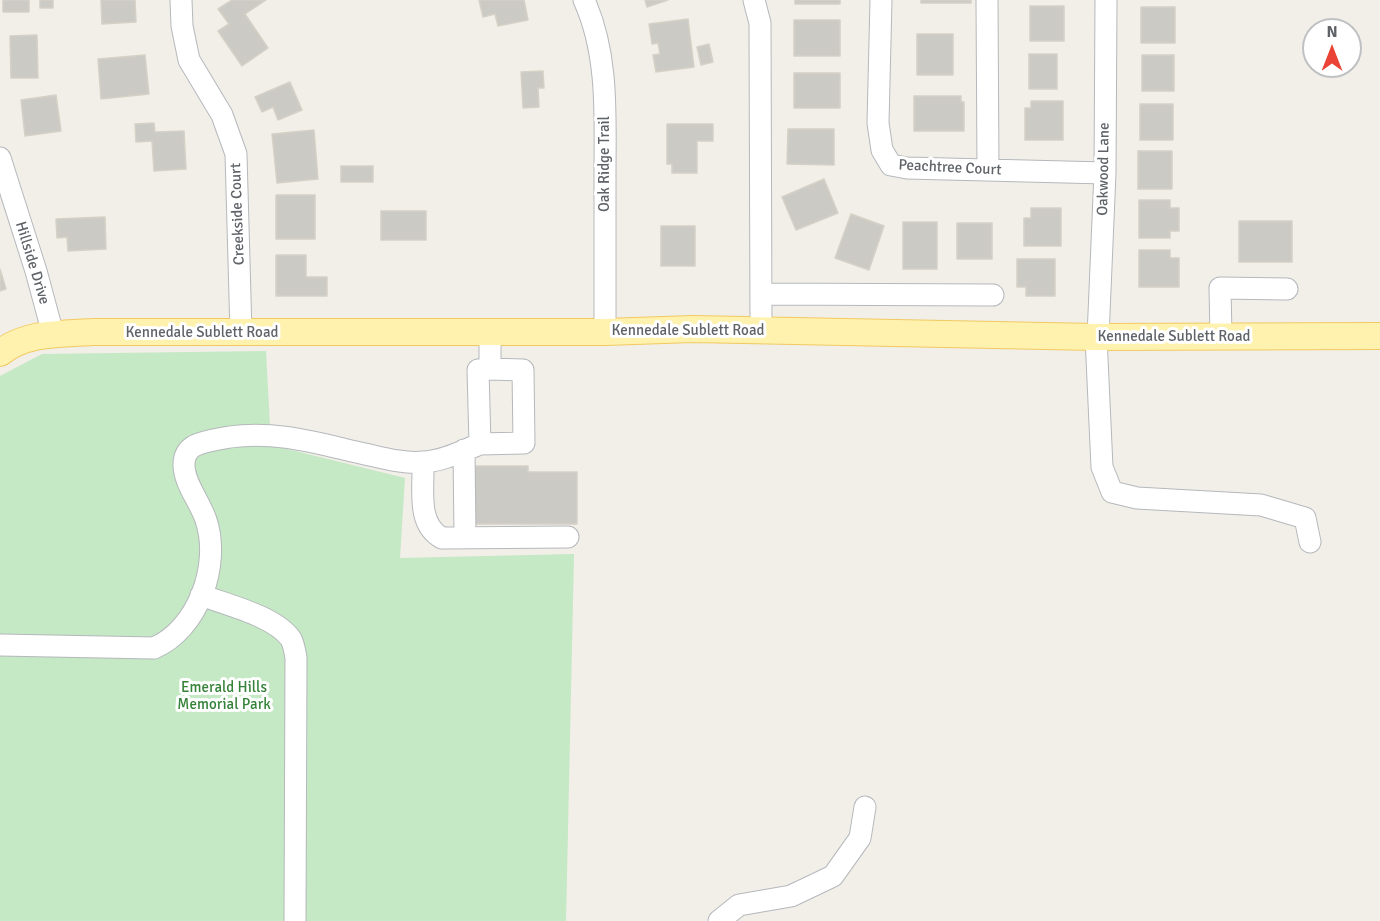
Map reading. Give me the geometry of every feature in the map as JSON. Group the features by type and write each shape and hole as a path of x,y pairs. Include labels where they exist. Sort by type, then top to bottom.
{"main road":[{"name":"Kennedale Sublett Road","path":"0,353 25,339 53,334 490,333 693,329 1097,337 1380,336"}],"street":[{"name":"Creekside Court","path":"182,0 182,26 189,60 222,115 236,154 241,333"},
{"name":"Oak Ridge Trail","path":"584,0 594,23 598,40 605,94 605,332"},
{"path":"754,0 760,23 761,331"},
{"name":"Peachtree Court","path":"881,0 878,123 882,150 891,165 907,168 1105,173"},
{"path":"987,0 988,170"},
{"name":"Oakwood Lane","path":"1106,0 1105,173 1097,337 1102,467 1112,492 1137,498 1261,505 1305,518 1310,542"},
{"name":"Hillside Drive","path":"0,158 5,191 53,334"},
{"path":"1221,336 1220,288 1287,289"},
{"path":"761,294 993,295"},
{"path":"490,333 490,369"},
{"path":"0,645 153,648 166,643 184,626 199,604 209,561 209,531 183,466 185,454 194,446 247,435 285,436 392,460 423,462 447,457 472,447 524,443 523,370 478,370 472,447 465,538"},
{"path":"423,462 426,523 433,533 442,538 568,537"},
{"path":"201,595 269,621 283,630 293,642 297,658 296,921"},
{"path":"719,921 739,906 791,896 833,876 860,838 865,807"}],"green space":[{"name":"Emerald Hills Memorial Park","path":"266,351 271,445 405,478 400,558 574,554 566,921 0,921 0,376 42,354"}],"building":[{"path":"3,0 29,0 29,12 3,12"},
{"path":"40,0 53,0 53,8 40,8"},
{"path":"101,0 135,0 136,22 102,24"},
{"path":"232,0 266,0 245,14 268,48 242,66 218,31 229,24 218,9"},
{"path":"479,0 524,0 528,20 498,26 495,14 483,17"},
{"path":"645,0 668,0 647,7"},
{"path":"795,0 840,0 840,4 795,4"},
{"path":"921,0 971,0 971,3 921,3"},
{"path":"1030,6 1064,6 1064,41 1030,41"},
{"path":"1141,7 1175,7 1175,43 1141,43"},
{"path":"688,19 694,67 656,72 653,55 660,54 658,43 652,44 649,24"},
{"path":"794,20 840,20 840,56 794,56"},
{"path":"917,34 953,34 953,75 917,75"},
{"path":"37,35 38,78 11,78 10,36"},
{"path":"709,44 713,62 701,65 697,47"},
{"path":"1029,54 1057,54 1057,89 1029,89"},
{"path":"145,55 149,94 101,99 98,59"},
{"path":"1142,55 1174,55 1174,91 1142,91"},
{"path":"543,71 544,88 538,88 539,107 523,108 521,72"},
{"path":"794,73 840,73 840,108 794,108"},
{"path":"290,82 302,110 278,120 273,107 262,112 255,97"},
{"path":"56,95 61,131 25,136 21,100"},
{"path":"914,96 961,96 961,102 964,102 964,131 914,131"},
{"path":"1031,101 1063,101 1063,140 1025,140 1025,108 1031,108"},
{"path":"1140,104 1173,104 1173,140 1140,140"},
{"path":"154,123 155,132 184,131 186,169 154,171 152,141 136,142 135,124"},
{"path":"667,124 713,124 713,141 697,141 697,173 672,173 672,164 667,164"},
{"path":"788,129 834,129 834,165 787,164"},
{"path":"314,130 318,179 277,183 272,134"},
{"path":"1138,151 1172,151 1172,189 1138,189"},
{"path":"341,166 373,166 373,182 341,182"},
{"path":"824,179 838,213 796,230 782,197"},
{"path":"276,195 315,195 315,239 276,239"},
{"path":"1139,200 1170,200 1170,208 1179,208 1179,231 1170,231 1170,238 1139,238"},
{"path":"1031,208 1061,208 1061,246 1024,246 1024,218 1031,218"},
{"path":"381,211 426,211 426,240 381,240"},
{"path":"851,214 884,226 869,270 835,258"},
{"path":"105,217 106,249 68,251 67,237 57,238 56,219"},
{"path":"1239,221 1292,221 1292,262 1239,262"},
{"path":"903,222 937,222 937,269 903,269"},
{"path":"957,223 992,223 992,259 957,259"},
{"path":"661,226 695,226 695,266 661,266"},
{"path":"1139,250 1170,250 1170,258 1179,258 1179,287 1139,287"},
{"path":"276,255 306,255 306,277 327,277 327,296 276,296"},
{"path":"1017,259 1055,259 1055,296 1026,296 1026,287 1017,287"},
{"path":"0,269 6,289 0,291"},
{"path":"475,466 528,466 528,472 577,472 577,524 475,524"}]}
